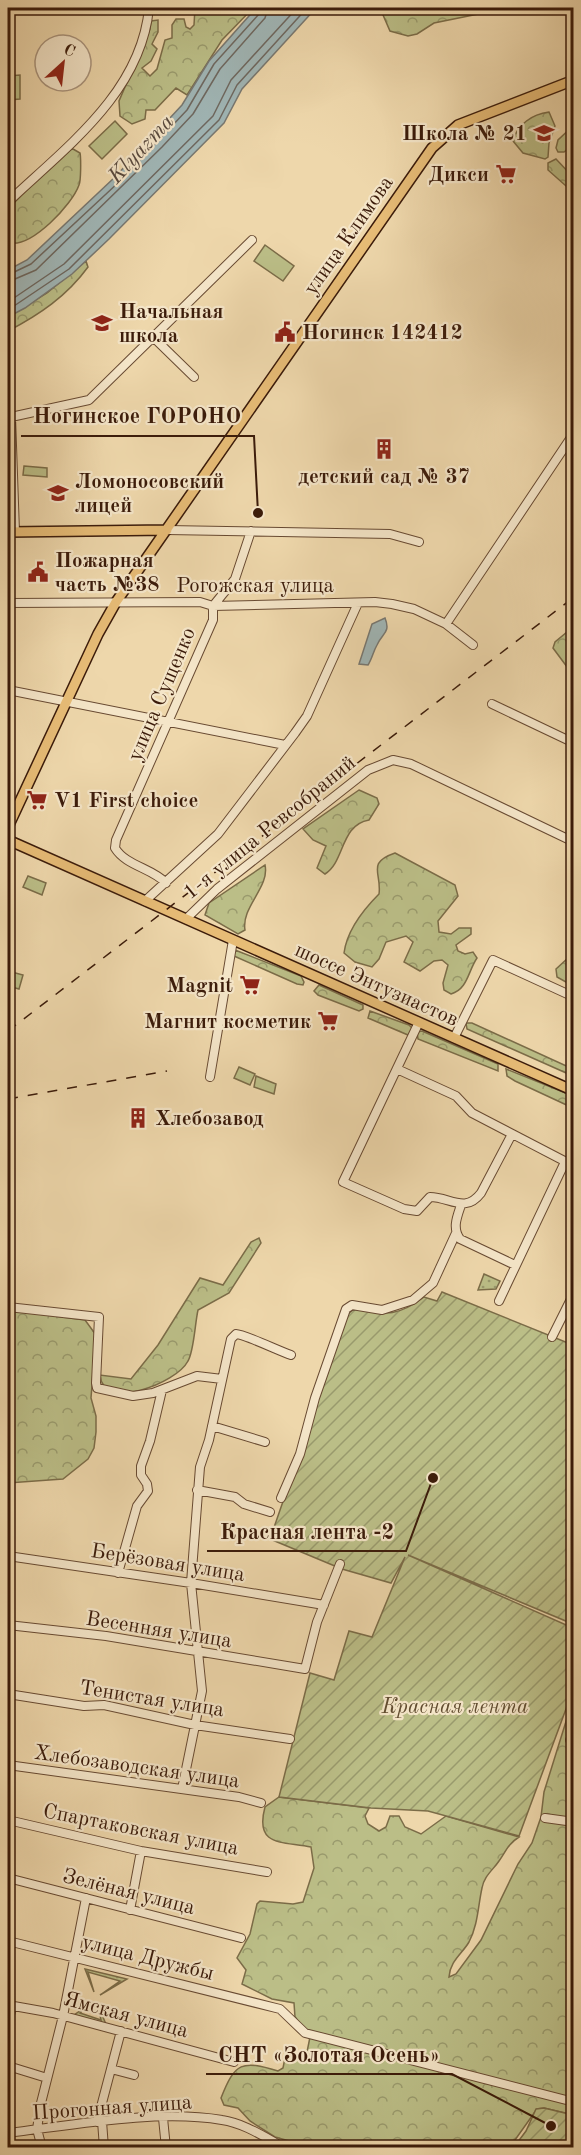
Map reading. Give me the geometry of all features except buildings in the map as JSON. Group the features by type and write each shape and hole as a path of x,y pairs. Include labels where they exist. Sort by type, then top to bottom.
{"main road":[{"name":"улица Климова","path":"9,823 116,602 432,148 458,125 573,80"},
{"path":"11,532 167,530"},
{"name":"шоссе Энтузиастов","path":"11,843 573,1091"}],"street":[{"path":"8,202 95,120 112,100 139,47 146,28 149,8"},
{"path":"11,532 11,417 89,400 252,240"},
{"path":"154,338 194,376"},
{"path":"446,624 573,433"},
{"path":"167,530 390,534 419,542"},
{"name":"улица Сущенко","path":"166,883 154,872 122,857 116,848 116,840 150,766 167,719 213,620 213,606 235,579 251,531"},
{"name":"Рогожская улица","path":"8,603 200,602 213,606 375,602 414,609 446,624 473,645"},
{"path":"145,901 230,820 307,716 358,603"},
{"path":"8,690 167,719 285,745"},
{"path":"492,704 573,743"},
{"name":"1-я улица Ревсобраний","path":"186,919 217,889 344,788 368,770 387,761 411,764 573,842"},
{"path":"210,1077 233,940"},
{"path":"454,1038 493,960 573,998"},
{"path":"419,1022 343,1182 404,1209 417,1211 430,1197 440,1197 461,1205 475,1201 512,1134"},
{"path":"397,1069 456,1096 471,1113 569,1164 515,1265 499,1301"},
{"path":"281,1498 300,1454 315,1398 346,1309 352,1305 382,1310 413,1300 433,1283 456,1233 461,1205"},
{"path":"456,1233 467,1244 515,1265"},
{"path":"552,1337 573,1293"},
{"path":"8,1307 99,1317 97,1388 133,1396 162,1390 197,1376 222,1379"},
{"path":"182,1790 202,1691 191,1583 197,1490 200,1467 212,1426 231,1339 236,1334 291,1355"},
{"path":"118,1573 137,1506 148,1491 147,1484 141,1475 141,1466 150,1441 162,1390"},
{"path":"212,1426 265,1442"},
{"path":"197,1490 235,1497 244,1504 270,1512"},
{"name":"Берёзовая улица","path":"8,1556 324,1605"},
{"path":"324,1605 340,1564"},
{"name":"Весенняя улица","path":"8,1625 106,1636 305,1669 324,1605"},
{"name":"Тенистая улица","path":"8,1694 84,1706 104,1705 195,1725 290,1739"},
{"name":"Хлебозаводская улица","path":"8,1765 261,1803"},
{"path":"545,1818 573,1822"},
{"name":"Спартаковская улица","path":"8,1820 141,1851 267,1872"},
{"path":"130,1910 141,1851"},
{"name":"Зелёная улица","path":"8,1878 241,1938"},
{"path":"42,2148 37,2129 76,1958 86,1898"},
{"name":"улица Дружбы","path":"8,1941 280,2009 305,2033 573,2102"},
{"path":"8,2024 10,2006"},
{"name":"Ямская улица","path":"10,2006 63,2016 234,2062"},
{"path":"104,2148 99,2122 121,2031"},
{"path":"8,2066 47,2078"},
{"path":"111,2069 135,2075"},
{"path":"163,2118 166,2148"},
{"name":"Прогонная улица","path":"8,2133 99,2122 163,2118 222,2120 269,2144 285,2148"}],"green space":[{"path":"195,8 253,8 222,40 187,95 176,88 155,110 146,110 145,119 132,124 120,116 119,101 150,29 151,21 158,20 158,32 152,44 157,49 151,61 142,68 150,76 157,69 165,40 172,38 172,25 176,19 184,19 186,27 190,29 194,25"},
{"path":"380,8 508,8 434,23 417,34 408,36 390,31"},
{"path":"20,75 20,99 8,100 8,76"},
{"path":"549,112 555,126 549,143 548,157 545,159 523,153 513,141 518,130 531,118"},
{"path":"115,121 127,134 102,159 89,146"},
{"path":"573,126 573,145 564,152 558,152 556,148 558,140"},
{"path":"73,149 80,153 81,160 80,183 75,193 60,213 40,232 19,242 10,243 8,209 65,151"},
{"path":"556,159 572,176 571,184 566,186 548,170 548,163"},
{"path":"265,245 294,266 283,281 254,261"},
{"path":"86,261 88,267 62,296 8,331 8,317 47,293"},
{"path":"24,466 47,468 47,477 23,475"},
{"path":"573,627 573,675 553,648 555,642"},
{"path":"359,790 377,798 379,804 369,820 353,829 336,861 325,874 317,868 326,846 313,840 303,829"},
{"path":"395,853 455,885 458,896 438,921 439,932 451,934 459,928 471,928 471,934 456,945 458,951 465,954 473,952 477,958 464,984 457,992 451,994 444,990 443,983 448,965 442,960 434,961 420,971 404,962 413,942 406,936 386,942 379,959 372,967 355,962 344,953 352,928 379,894 378,865 386,857"},
{"path":"265,865 263,881 247,913 245,930 238,934 205,915 209,903"},
{"path":"28,876 46,883 42,895 23,887"},
{"path":"573,946 574,986 557,977 556,969 569,957"},
{"path":"235,950 301,976 303,985 234,956"},
{"path":"8,971 23,975 19,989 8,986"},
{"path":"319,985 363,1005 363,1009 359,1011 318,995 314,991"},
{"path":"370,1011 409,1025 413,1029 408,1035 368,1018"},
{"path":"466,1023 472,1023 573,1069 573,1076 467,1029"},
{"path":"422,1031 498,1064 498,1071 418,1039 417,1032"},
{"path":"239,1067 255,1074 250,1085 234,1078"},
{"path":"506,1069 573,1096 573,1108 515,1081 507,1076"},
{"path":"256,1076 276,1084 274,1094 254,1087"},
{"path":"259,1238 261,1243 229,1293 198,1310 190,1356 181,1370 156,1385 141,1390 113,1391 104,1386 100,1375 131,1379 158,1345 200,1278 223,1285 251,1242"},
{"path":"484,1274 500,1281 496,1289 478,1290"},
{"name":"Красная лента","path":"442,1292 573,1345 573,1624 408,1555 573,1628 573,1690 519,1836 428,1811 371,1808 279,1797 310,1673 334,1680 349,1631 372,1637 405,1557 391,1583 342,1569 270,1539 348,1314 354,1309 390,1313 406,1308 424,1297 437,1301"},
{"path":"8,1310 85,1320 96,1335 91,1398 96,1416 94,1448 88,1459 63,1479 8,1483"},
{"path":"573,1699 573,2100 306,2032 295,2017 294,2003 272,1999 242,1984 246,1970 237,1958 250,1934 257,1904 260,1901 293,1904 303,1902 314,1868 311,1847 282,1843 268,1836 264,1830 265,1807 279,1797 369,1808 365,1816 368,1824 379,1831 386,1827 390,1816 399,1816 405,1827 421,1834 446,1816 519,1837 510,1845 485,1880 472,1936 454,1962 449,1977 456,1974 481,1940 518,1864 532,1843 541,1817 544,1792"},
{"path":"85,1969 127,1979 100,1995 120,1981 88,1972 94,1992"},
{"path":"93,2002 80,2013 101,2020 98,2006 106,2024 74,2015"},
{"path":"310,2037 573,2104 574,2115 544,2108 537,2109 510,2147 314,2148 275,2137 250,2121 238,2108 224,2105 221,2098 226,2086 241,2067 248,2065 278,2071 283,2068 286,2053 306,2057"},
{"path":"544,2108 573,2115 573,2147 514,2147 526,2131 536,2109"}],"water":[{"path":"256,8 316,8 242,89 224,123 109,239 72,274 25,308 8,317 8,270 27,260 115,177 182,105 209,61"},
{"path":"385,618 386,630 368,665 359,664 372,624"}],"railway":[{"path":"8,1031 574,597"},
{"path":"8,1099 167,1071"}],"place":[{"name":"Школа № 21","path":"544,133"},
{"name":"Дикси","path":"506,174"},
{"name":"Начальная школа","path":"102,323"},
{"name":"Ногинск 142412","path":"285,332"},
{"name":"детский сад № 37","path":"384,449"},
{"name":"Ломоносовский лицей","path":"58,493"},
{"name":"Ногинское ГОРОНО","path":"258,513"},
{"name":"Пожарная часть №38","path":"38,572"},
{"name":"V1 First choice","path":"37,800"},
{"name":"Magnit","path":"250,985"},
{"name":"Магнит косметик","path":"328,1021"},
{"name":"Хлебозавод","path":"138,1118"},
{"name":"Красная лента -2","path":"433,1478"},
{"name":"СНТ «Золотая Осень»","path":"551,2126"}],"water label":[{"name":"Klyazma","path":"140,148"}]}
